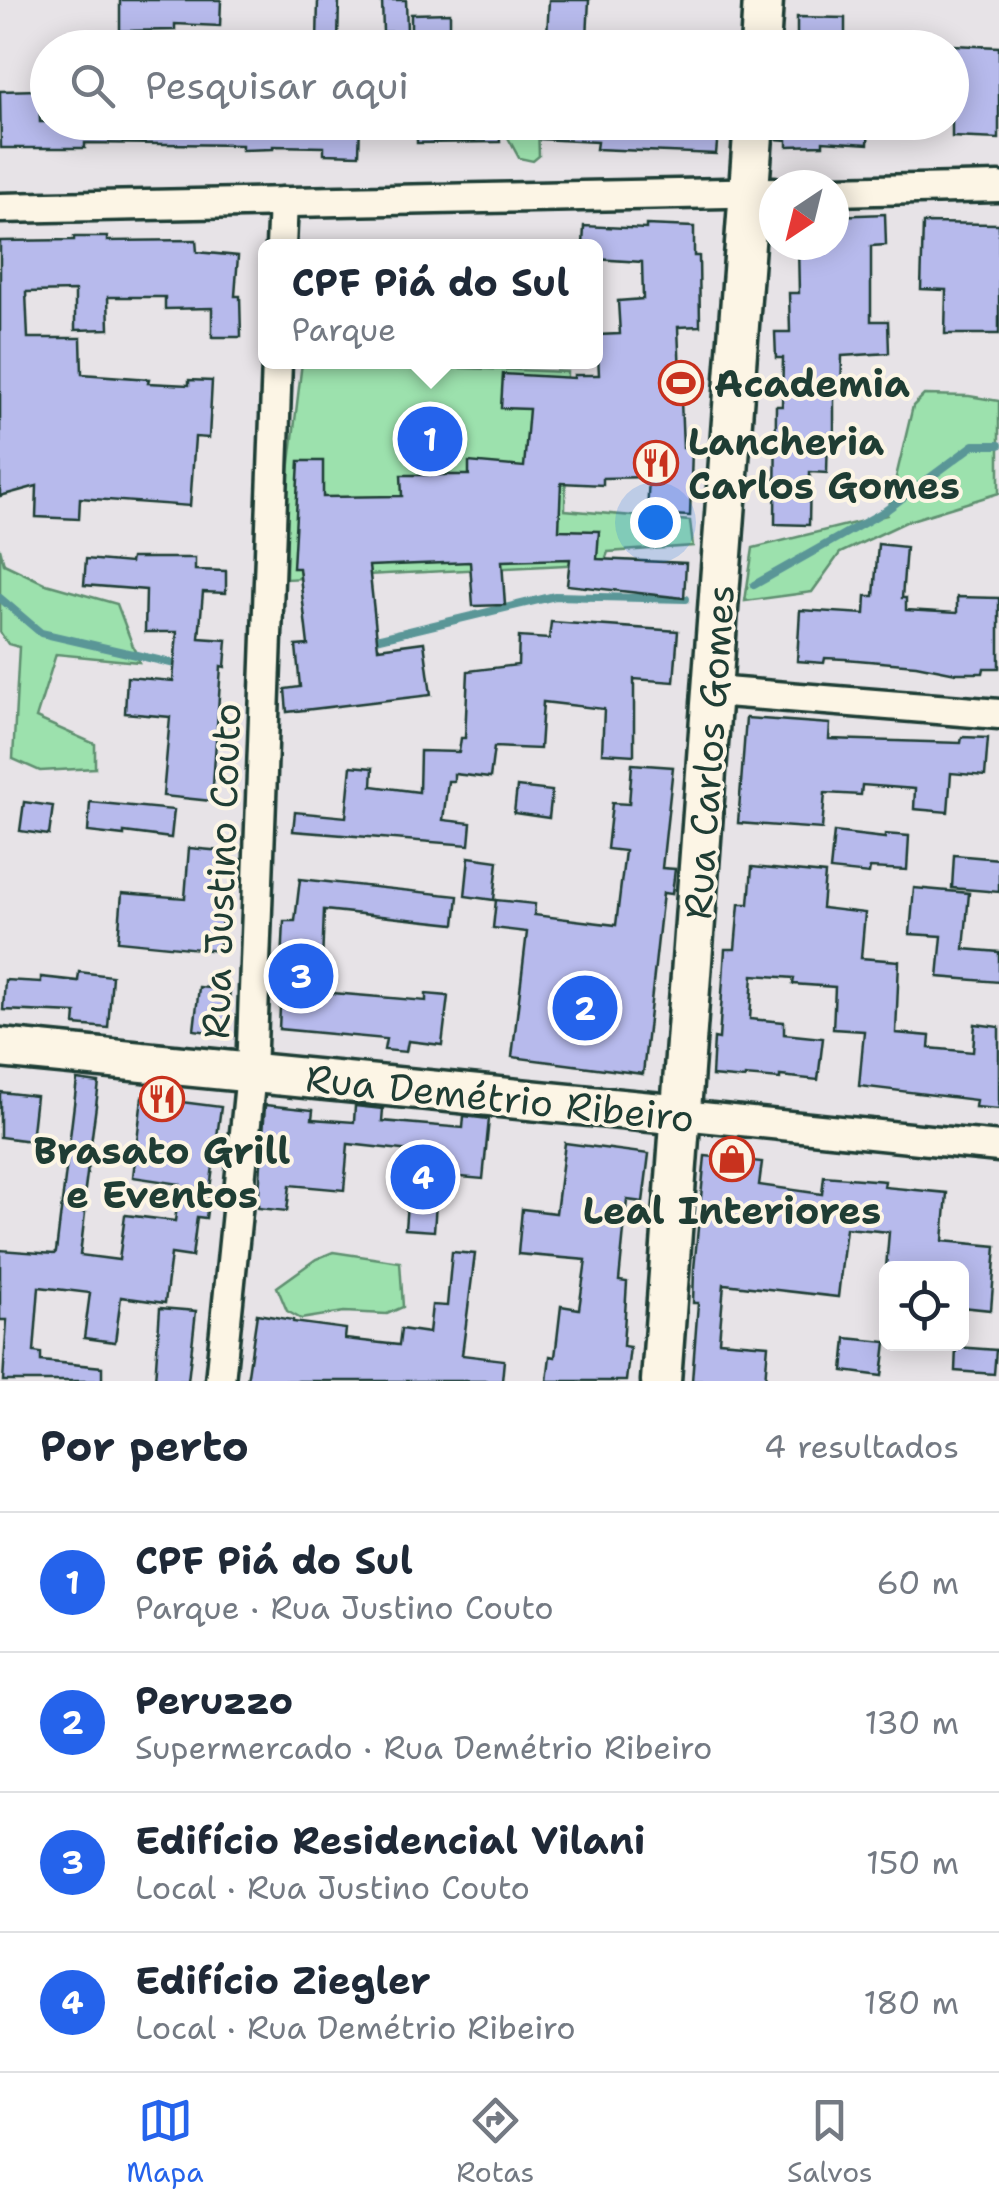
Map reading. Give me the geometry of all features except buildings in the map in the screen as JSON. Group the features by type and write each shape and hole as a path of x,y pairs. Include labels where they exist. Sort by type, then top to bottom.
{"street":[{"path":"761,30 763,0"},
{"name":"Rua Carlos Gomes","path":"756,140 759,170"},
{"path":"849,191 999,188"},
{"path":"0,208 759,192"},
{"path":"281,239 283,202"},
{"name":"Rua Carlos Gomes","path":"661,1381 713,692 759,223"},
{"name":"Rua Justino Couto","path":"220,1381 251,1073 277,369"},
{"path":"713,692 999,714"},
{"name":"Rua Demétrio Ribeiro","path":"0,1048 999,1147"}],"green space":[{"path":"509,140 539,140 539,156 533,161 519,158"},
{"path":"301,369 567,372 565,510 690,521 693,546 608,552 604,563 286,579 287,488"},
{"path":"924,395 999,401 999,493 908,521 840,553 812,592 745,601 753,548 887,515 913,406"},
{"path":"0,548 4,564 46,584 117,604 139,662 56,654 36,718 95,744 95,768 40,771 13,759 19,647 8,644 0,632"},
{"path":"333,1252 400,1262 403,1307 387,1314 344,1312 301,1319 287,1311 277,1287 316,1259"}],"waterway":[{"path":"754,585 885,511 974,445 999,445"},
{"path":"372,640 555,596 686,599"},
{"path":"0,598 41,633 184,666"}],"place":[{"name":"Academia","path":"681,383"},
{"name":"CPF Piá do Sul","path":"430,439"},
{"name":"Lancheria Carlos Gomes","path":"656,463"},
{"name":"Edifício Residencial Vilani","path":"301,976"},
{"name":"Peruzzo","path":"585,1008"},
{"name":"Brasato Grill e Eventos","path":"162,1099"},
{"name":"Leal Interiores","path":"732,1159"},
{"name":"Edifício Ziegler","path":"423,1177"}]}
